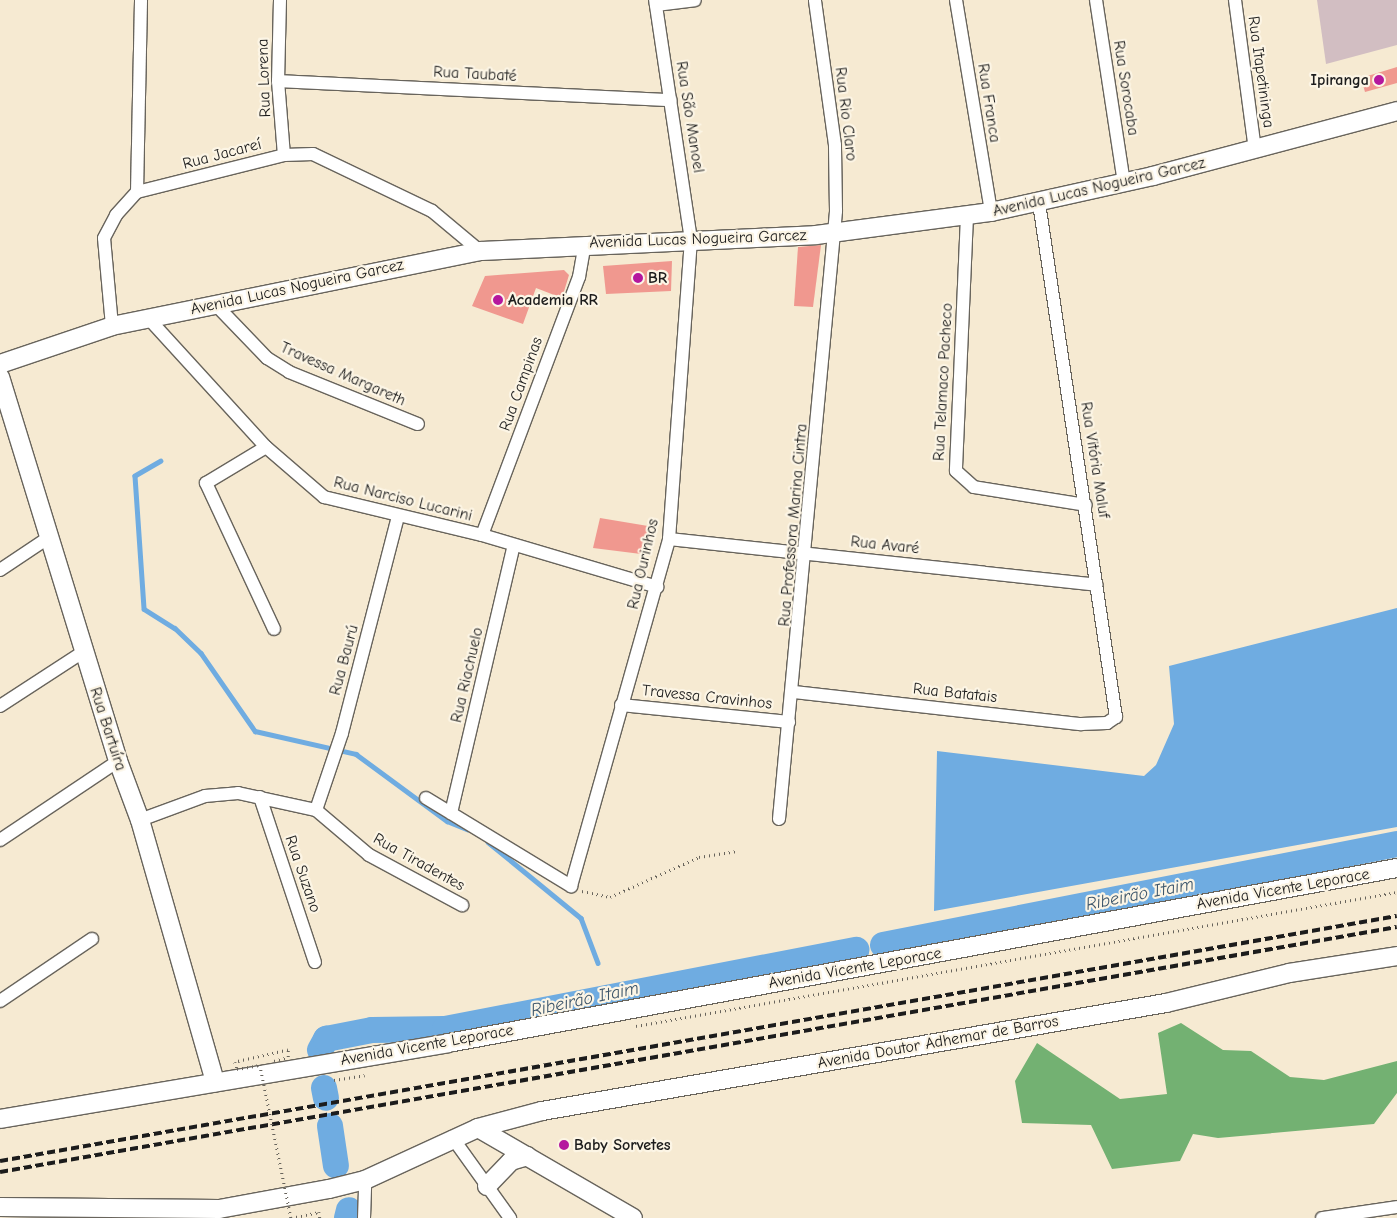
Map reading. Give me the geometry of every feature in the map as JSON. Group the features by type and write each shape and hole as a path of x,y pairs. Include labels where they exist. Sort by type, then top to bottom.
{"main road":[{"name":"Avenida Lucas Nogueira Garcez","path":"0,364 112,326 480,251 585,244 835,233 991,212 1124,182 1397,111"},
{"name":"Rua Bartuíra","path":"0,377 83,652 118,761 140,820 215,1082"},
{"name":"Avenida Vicente Leporace","path":"0,1119 339,1060 1397,868"},
{"name":"Avenida Doutor Adhemar de Barros","path":"0,1207 219,1209 359,1182 452,1137 542,1111 1166,1003 1289,973 1397,956"},
{"path":"478,1128 633,1218"},
{"path":"487,1186 511,1161 527,1156"}],"street":[{"path":"112,326 104,238 116,215 137,192 142,0"},
{"name":"Rua Lorena","path":"280,0 278,81 284,155"},
{"path":"656,3 695,0"},
{"name":"Rua Rio Claro","path":"814,0 835,145 835,233"},
{"name":"Rua Franca","path":"956,0 991,212"},
{"name":"Rua Sorocaba","path":"1096,0 1124,182"},
{"name":"Rua Itapetininga","path":"1235,0 1255,149"},
{"name":"Rua São Manoel","path":"656,3 691,240"},
{"name":"Rua Taubaté","path":"278,81 671,100"},
{"name":"Rua Jacareí","path":"137,192 284,155 313,154 340,163 432,211 480,251"},
{"name":"Rua Vitória Maluf","path":"1039,202 1117,711 1113,721"},
{"name":"Rua Telamaco Pacheco","path":"967,216 956,471 974,487 1086,505"},
{"name":"Rua Professora Marina Cintra","path":"779,819 794,692 835,233"},
{"name":"Rua Ourinhos","path":"571,886 669,539 691,240"},
{"name":"Rua Campinas","path":"482,535 579,277 585,244"},
{"name":"Travessa Margareth","path":"216,305 267,358 289,372 418,424"},
{"name":"Rua Narciso Lucarini","path":"149,318 266,447 324,497 482,535 657,587"},
{"path":"266,447 206,483 274,629"},
{"name":"Rua Baurú","path":"316,810 342,733 398,516"},
{"path":"0,570 48,538"},
{"name":"Rua Avaré","path":"669,539 1098,585"},
{"name":"Rua Riachuelo","path":"451,813 514,545"},
{"path":"0,706 83,652"},
{"name":"Rua Batatais","path":"794,692 1081,724 1113,721"},
{"name":"Travessa Cravinhos","path":"621,705 789,722"},
{"path":"0,840 118,761"},
{"name":"Rua Tiradentes","path":"140,820 205,796 238,793 316,810 369,855 462,905"},
{"name":"Rua Suzano","path":"260,797 315,962"},
{"path":"426,798 571,886"},
{"path":"0,1001 92,939"},
{"path":"452,1137 510,1218"},
{"path":"359,1182 364,1218"},
{"path":"1322,1218 1397,1207"}],"path":[{"path":"571,886 594,896 610,897 699,857 736,851"},
{"path":"274,1060 288,1057 288,1050 235,1062 237,1069 260,1065 291,1218 319,1212 320,1218"}],"shaded area":[{"path":"1317,0 1397,0 1397,45 1326,64"}],"green space":[{"path":"1181,1023 1223,1050 1251,1051 1290,1077 1324,1080 1397,1061 1397,1093 1374,1124 1218,1138 1193,1134 1180,1161 1112,1169 1091,1125 1022,1123 1015,1081 1037,1043 1120,1099 1167,1094 1158,1033"}],"water":[{"path":"1397,608 1397,827 934,911 937,751 1144,776 1156,765 1174,724 1169,666"}],"building":[{"name":"Ipiranga","path":"1397,67 1397,83 1365,92 1361,78"},
{"path":"821,245 813,307 794,306 798,247"},
{"name":"BR","path":"672,261 671,291 606,294 603,266"},
{"path":"564,270 569,275 562,298 536,288 523,324 472,306 485,276"},
{"path":"600,518 654,527 649,555 593,548"}],"waterway":[{"path":"161,461 135,476 144,609 175,628 201,653 255,731 356,754 447,821 467,829"},
{"path":"488,842 581,918 598,963"},
{"name":"Ribeirão Itaim","path":"883,945 1397,844"},
{"name":"Ribeirão Itaim","path":"320,1050 326,1039 372,1030 445,1029 856,950"},
{"name":"Ribeirão Itaim","path":"324,1088 326,1098"},
{"name":"Ribeirão Itaim","path":"330,1126 336,1166"},
{"name":"Ribeirão Itaim","path":"347,1218 349,1210"}],"railway":[{"path":"0,1161 1397,916"},
{"path":"0,1172 1397,927"}],"place":[{"name":"Ipiranga","path":"1379,80"},
{"name":"BR","path":"638,278"},
{"name":"Academia RR","path":"498,300"},
{"name":"Baby Sorvetes","path":"564,1145"}]}
